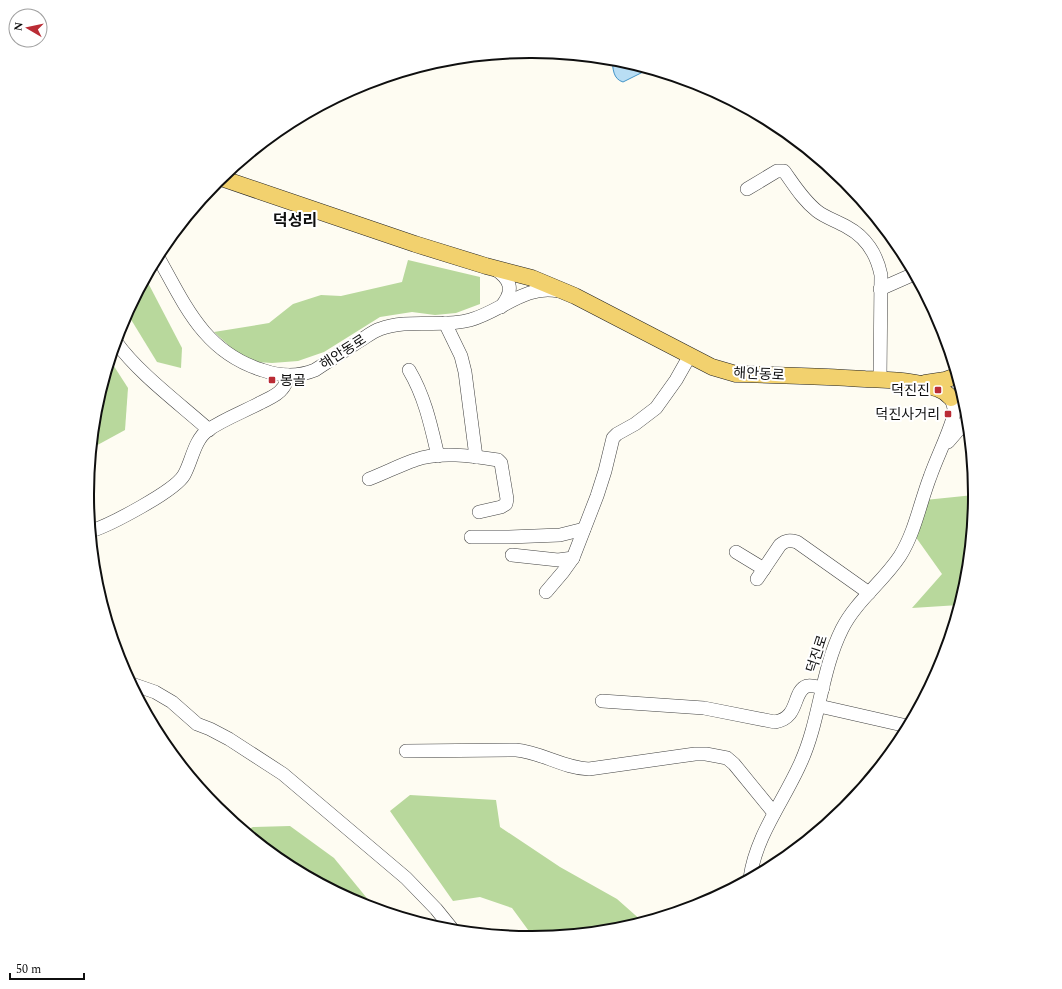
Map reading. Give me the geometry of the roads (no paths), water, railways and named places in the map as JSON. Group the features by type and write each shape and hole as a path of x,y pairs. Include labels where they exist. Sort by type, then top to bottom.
{"main road":[{"name":"해안동로","path":"226,183 415,244 532,278 575,296 689,357 712,367 736,374 813,376 914,383 935,382 952,378"},
{"name":"해안동로","path":"914,383 946,392 951,398"}],"street":[{"path":"747,189 777,171 784,171 797,191 817,211 862,237 868,244 879,267 880,380"},
{"name":"해안동로","path":"161,263 192,316 210,340 228,354 247,365 266,372 288,375 307,373 315,370 380,329 401,324 445,324 469,320 535,291 553,290 575,296"},
{"path":"494,268 502,274 509,285 507,300 501,307"},
{"path":"880,289 909,276"},
{"path":"445,324 461,356 465,372 476,457"},
{"path":"121,347 148,376 209,430"},
{"path":"546,592 563,572 572,558 605,471 613,438 617,434 641,420 656,408 676,380 689,357"},
{"path":"409,370 418,384 427,409 438,456"},
{"path":"96,530 139,508 178,483 183,476 200,440 209,430 276,394 284,386 288,375"},
{"path":"940,453 953,418 954,408 950,391 953,381"},
{"path":"951,398 959,408"},
{"path":"940,453 962,426"},
{"name":"덕진로","path":"751,872 759,845 806,751 830,660 842,629 849,617 892,567 907,542 930,475 940,453"},
{"path":"370,479 416,460 438,456 476,457 498,460 501,463 507,499 506,504 502,507 479,512"},
{"path":"471,537 509,538 560,535 584,529"},
{"path":"736,552 761,574 780,545 784,541 791,540 797,542 869,593"},
{"path":"512,555 558,560 572,558"},
{"path":"602,701 704,708 775,722 782,721 791,713 802,689 806,686 823,688"},
{"path":"139,687 155,692 172,702 197,724 229,739 283,774 406,878 448,923"},
{"path":"819,706 902,725"},
{"path":"406,751 528,751 568,766 589,770 683,755 712,755 727,758 734,764 774,813"}],"water":[{"path":"613,66 642,72 623,82 617,79"}],"place":[{"name":"봉골","path":"272,380"},
{"name":"덕진진","path":"938,390"},
{"name":"덕진사거리","path":"948,414"}],"district":[{"name":"덕성리","path":"295,221"}]}
